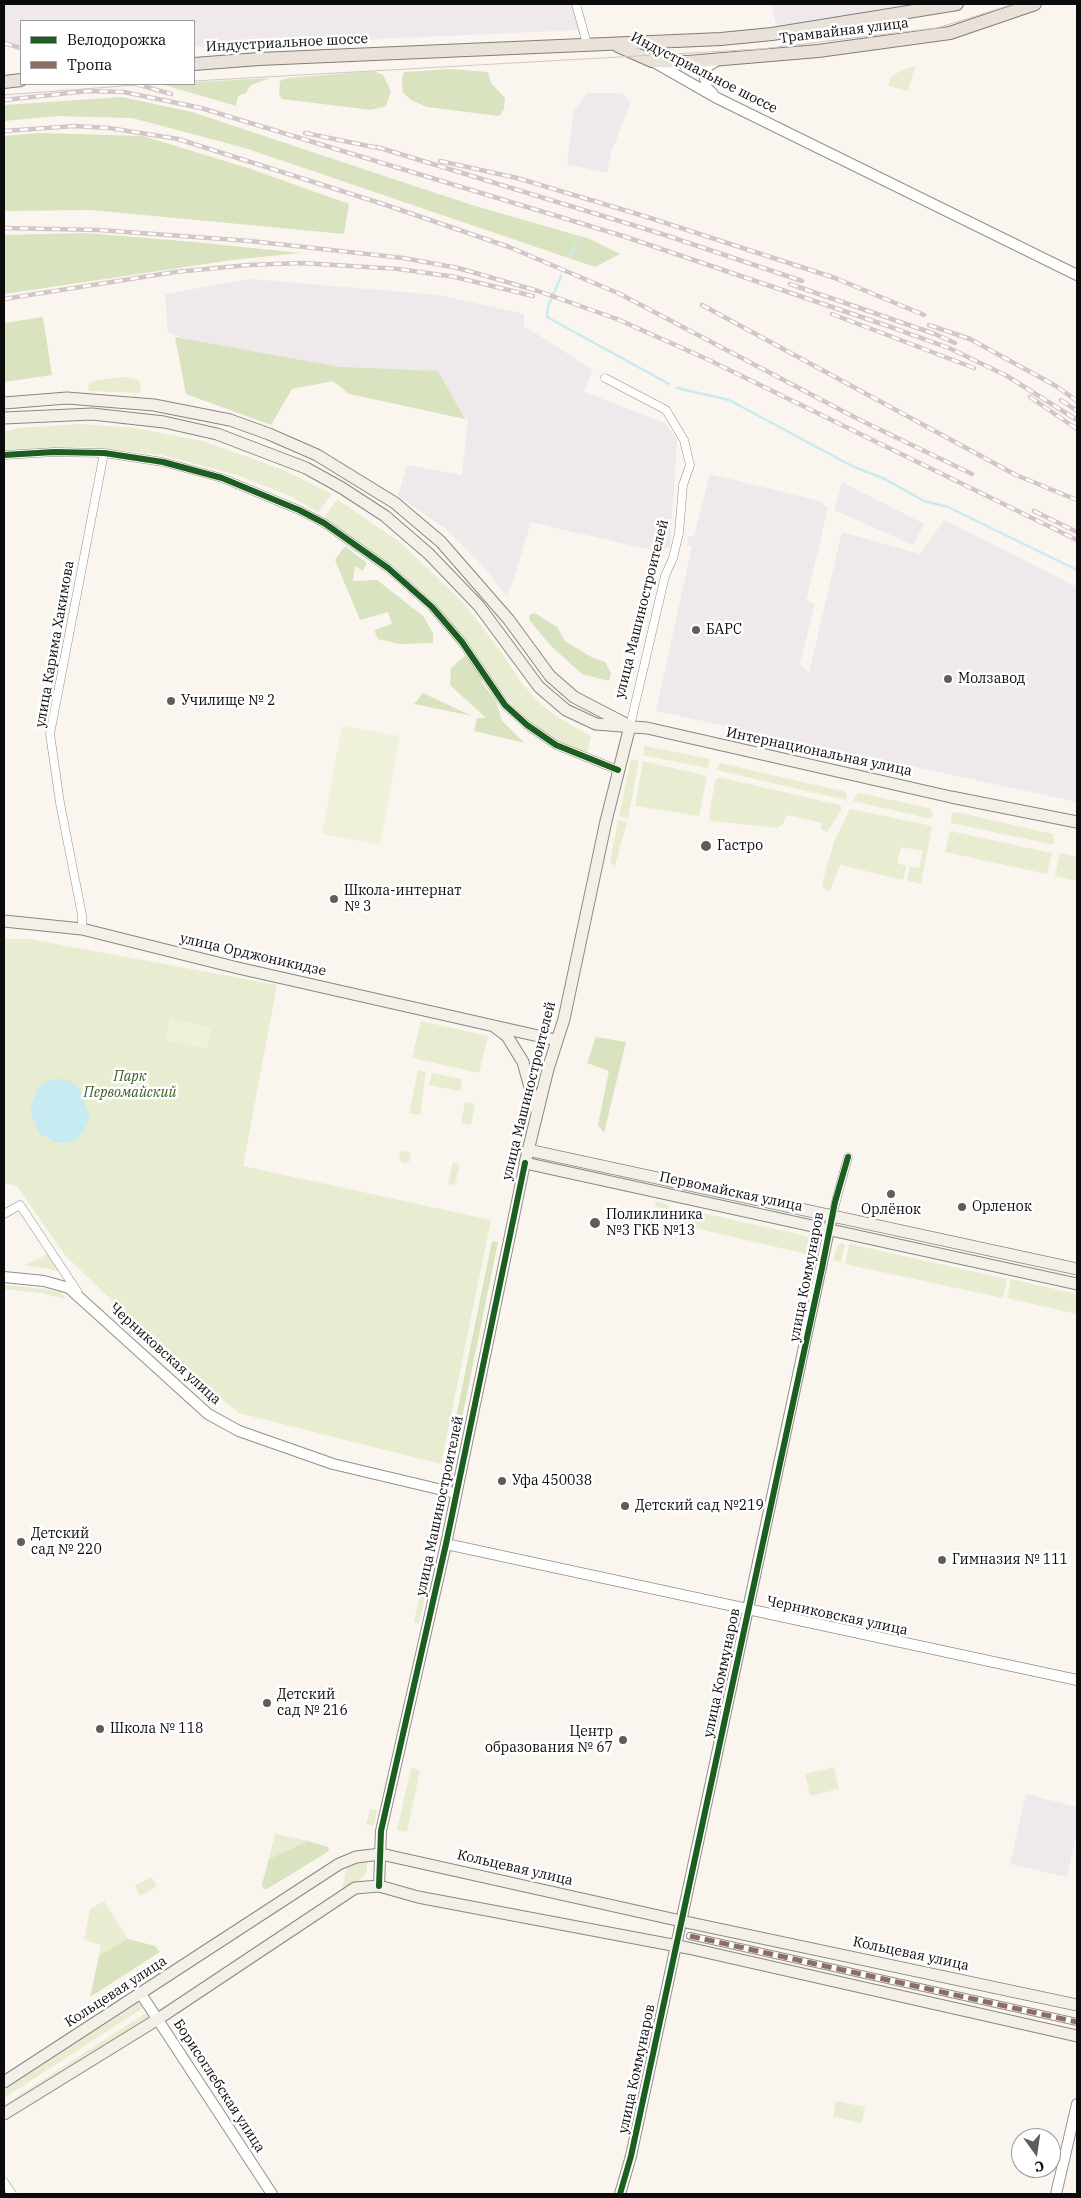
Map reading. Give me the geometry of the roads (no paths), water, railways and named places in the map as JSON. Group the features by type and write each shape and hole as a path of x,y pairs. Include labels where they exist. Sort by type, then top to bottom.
{"main road":[{"name":"Трамвайная улица","path":"614,44 664,43 772,34 957,4"},
{"name":"Трамвайная улица","path":"652,61 719,59 818,51 950,33 1035,4"},
{"name":"Индустриальное шоссе","path":"195,64 269,58 587,44 614,44 652,61"},
{"path":"4,82 20,80"},
{"name":"Интернациональная улица","path":"4,403 67,398 154,405 230,420 269,434 317,455 395,503 441,542 499,607 550,676 574,697 630,726"},
{"name":"Интернациональная улица","path":"4,418 92,414 164,422 217,434 306,468 342,488 385,516 429,554 479,606 539,687 566,710 596,724 630,726 1002,807 1077,827"},
{"name":"улица Машиностроителей","path":"525,1163 556,1040 564,1019 618,770 630,726"},
{"name":"Интернациональная улица","path":"1022,812 1077,822"},
{"name":"улица Орджоникидзе","path":"4,921 19,921 82,929 238,968 556,1040"},
{"path":"494,1026 507,1036 523,1062 537,1113"},
{"name":"Первомайская улица","path":"528,1150 1077,1269"},
{"name":"Первомайская улица","path":"525,1163 1077,1284"},
{"name":"Кольцевая улица","path":"4,2082 339,1864 356,1857 381,1854 681,1921 1077,2005"},
{"path":"4,2114 158,2019 354,1888 379,1886 427,1899 675,1946 1077,2036"}],"street":[{"path":"576,4 587,44"},
{"path":"715,97 707,88 704,73 708,66 719,59"},
{"name":"Индустриальное шоссе","path":"652,61 715,97 1077,275"},
{"name":"улица Машиностроителей","path":"605,378 666,410 684,440 690,465 683,485 679,533 673,558 664,576 630,726"},
{"path":"4,455 54,452 104,453 163,462 222,478 260,492 324,523 388,568 432,607 462,642 505,705 527,725 556,745 618,770"},
{"name":"улица Карима Хакимова","path":"82,929 82,915 60,803 50,734 104,453"},
{"name":"улица Коммунаров","path":"620,2194 631,2156 832,1216 848,1157"},
{"name":"улица Машиностроителей","path":"379,1886 381,1831 446,1544 455,1493 525,1163"},
{"path":"4,1214 20,1204 81,1297"},
{"name":"Черниковская улица","path":"4,1278 20,1277 69,1288 208,1414 239,1431 333,1464 455,1493"},
{"name":"Черниковская улица","path":"446,1544 1077,1680"},
{"path":"690,1936 1077,2022"},
{"name":"Борисоглебская улица","path":"141,1994 272,2194"},
{"path":"1056,2194 1077,2104"},
{"path":"4,2182 12,2194"}],"water":[{"path":"60,1079 70,1081 78,1087 89,1113 88,1123 82,1133 76,1140 66,1143 56,1143 39,1133 31,1114 31,1105 39,1086 49,1080"}],"waterway":[{"path":"570,255 577,243"},
{"path":"561,276 548,307 547,317 669,384"},
{"path":"677,388 729,400 852,466 885,479 924,501 948,507 1077,570"}],"tram line":[{"path":"195,81 761,49 937,28 1014,4"},
{"path":"4,95 136,85"}],"railway":[{"path":"4,43 20,48"},
{"path":"140,85 171,94"},
{"path":"4,100 88,91 124,92 201,108 626,237 885,325 949,348 1007,376 1077,420"},
{"path":"4,131 75,126 109,128 178,139 386,205 509,247 620,294 856,418 972,474"},
{"path":"305,133 383,149"},
{"path":"377,147 662,234 802,281"},
{"path":"440,161 517,178 644,216 835,278 924,315"},
{"path":"4,228 99,230 250,241 403,258 458,268 538,291 617,319 709,360 1077,540"},
{"path":"4,299 175,272 248,265 302,263 399,269 455,277 533,296"},
{"path":"790,284 935,334 955,343"},
{"path":"702,305 1016,475 1077,500"},
{"path":"832,314 974,368"},
{"path":"929,325 970,339 1056,386 1077,401"},
{"path":"1030,397 1077,429"},
{"path":"1061,400 1077,411"},
{"path":"1034,511 1077,532"}],"place":[{"name":"БАРС","path":"696,630"},
{"name":"Молзавод","path":"948,679"},
{"name":"Училище № 2","path":"171,701"},
{"name":"Гастро","path":"706,846"},
{"name":"Школа-интернат № 3","path":"334,899"},
{"name":"Орлёнок","path":"891,1194"},
{"name":"Орленок","path":"962,1207"},
{"name":"Поликлиника №3 ГКБ №13","path":"595,1223"},
{"name":"Уфа 450038","path":"502,1481"},
{"name":"Детский сад №219","path":"625,1506"},
{"name":"Детский сад № 220","path":"21,1542"},
{"name":"Гимназия № 111","path":"942,1560"},
{"name":"Детский сад № 216","path":"267,1703"},
{"name":"Школа № 118","path":"100,1729"},
{"name":"Центр образования № 67","path":"623,1740"}],"park label":[{"name":"Парк Первомайский","path":"130,1086"}]}
